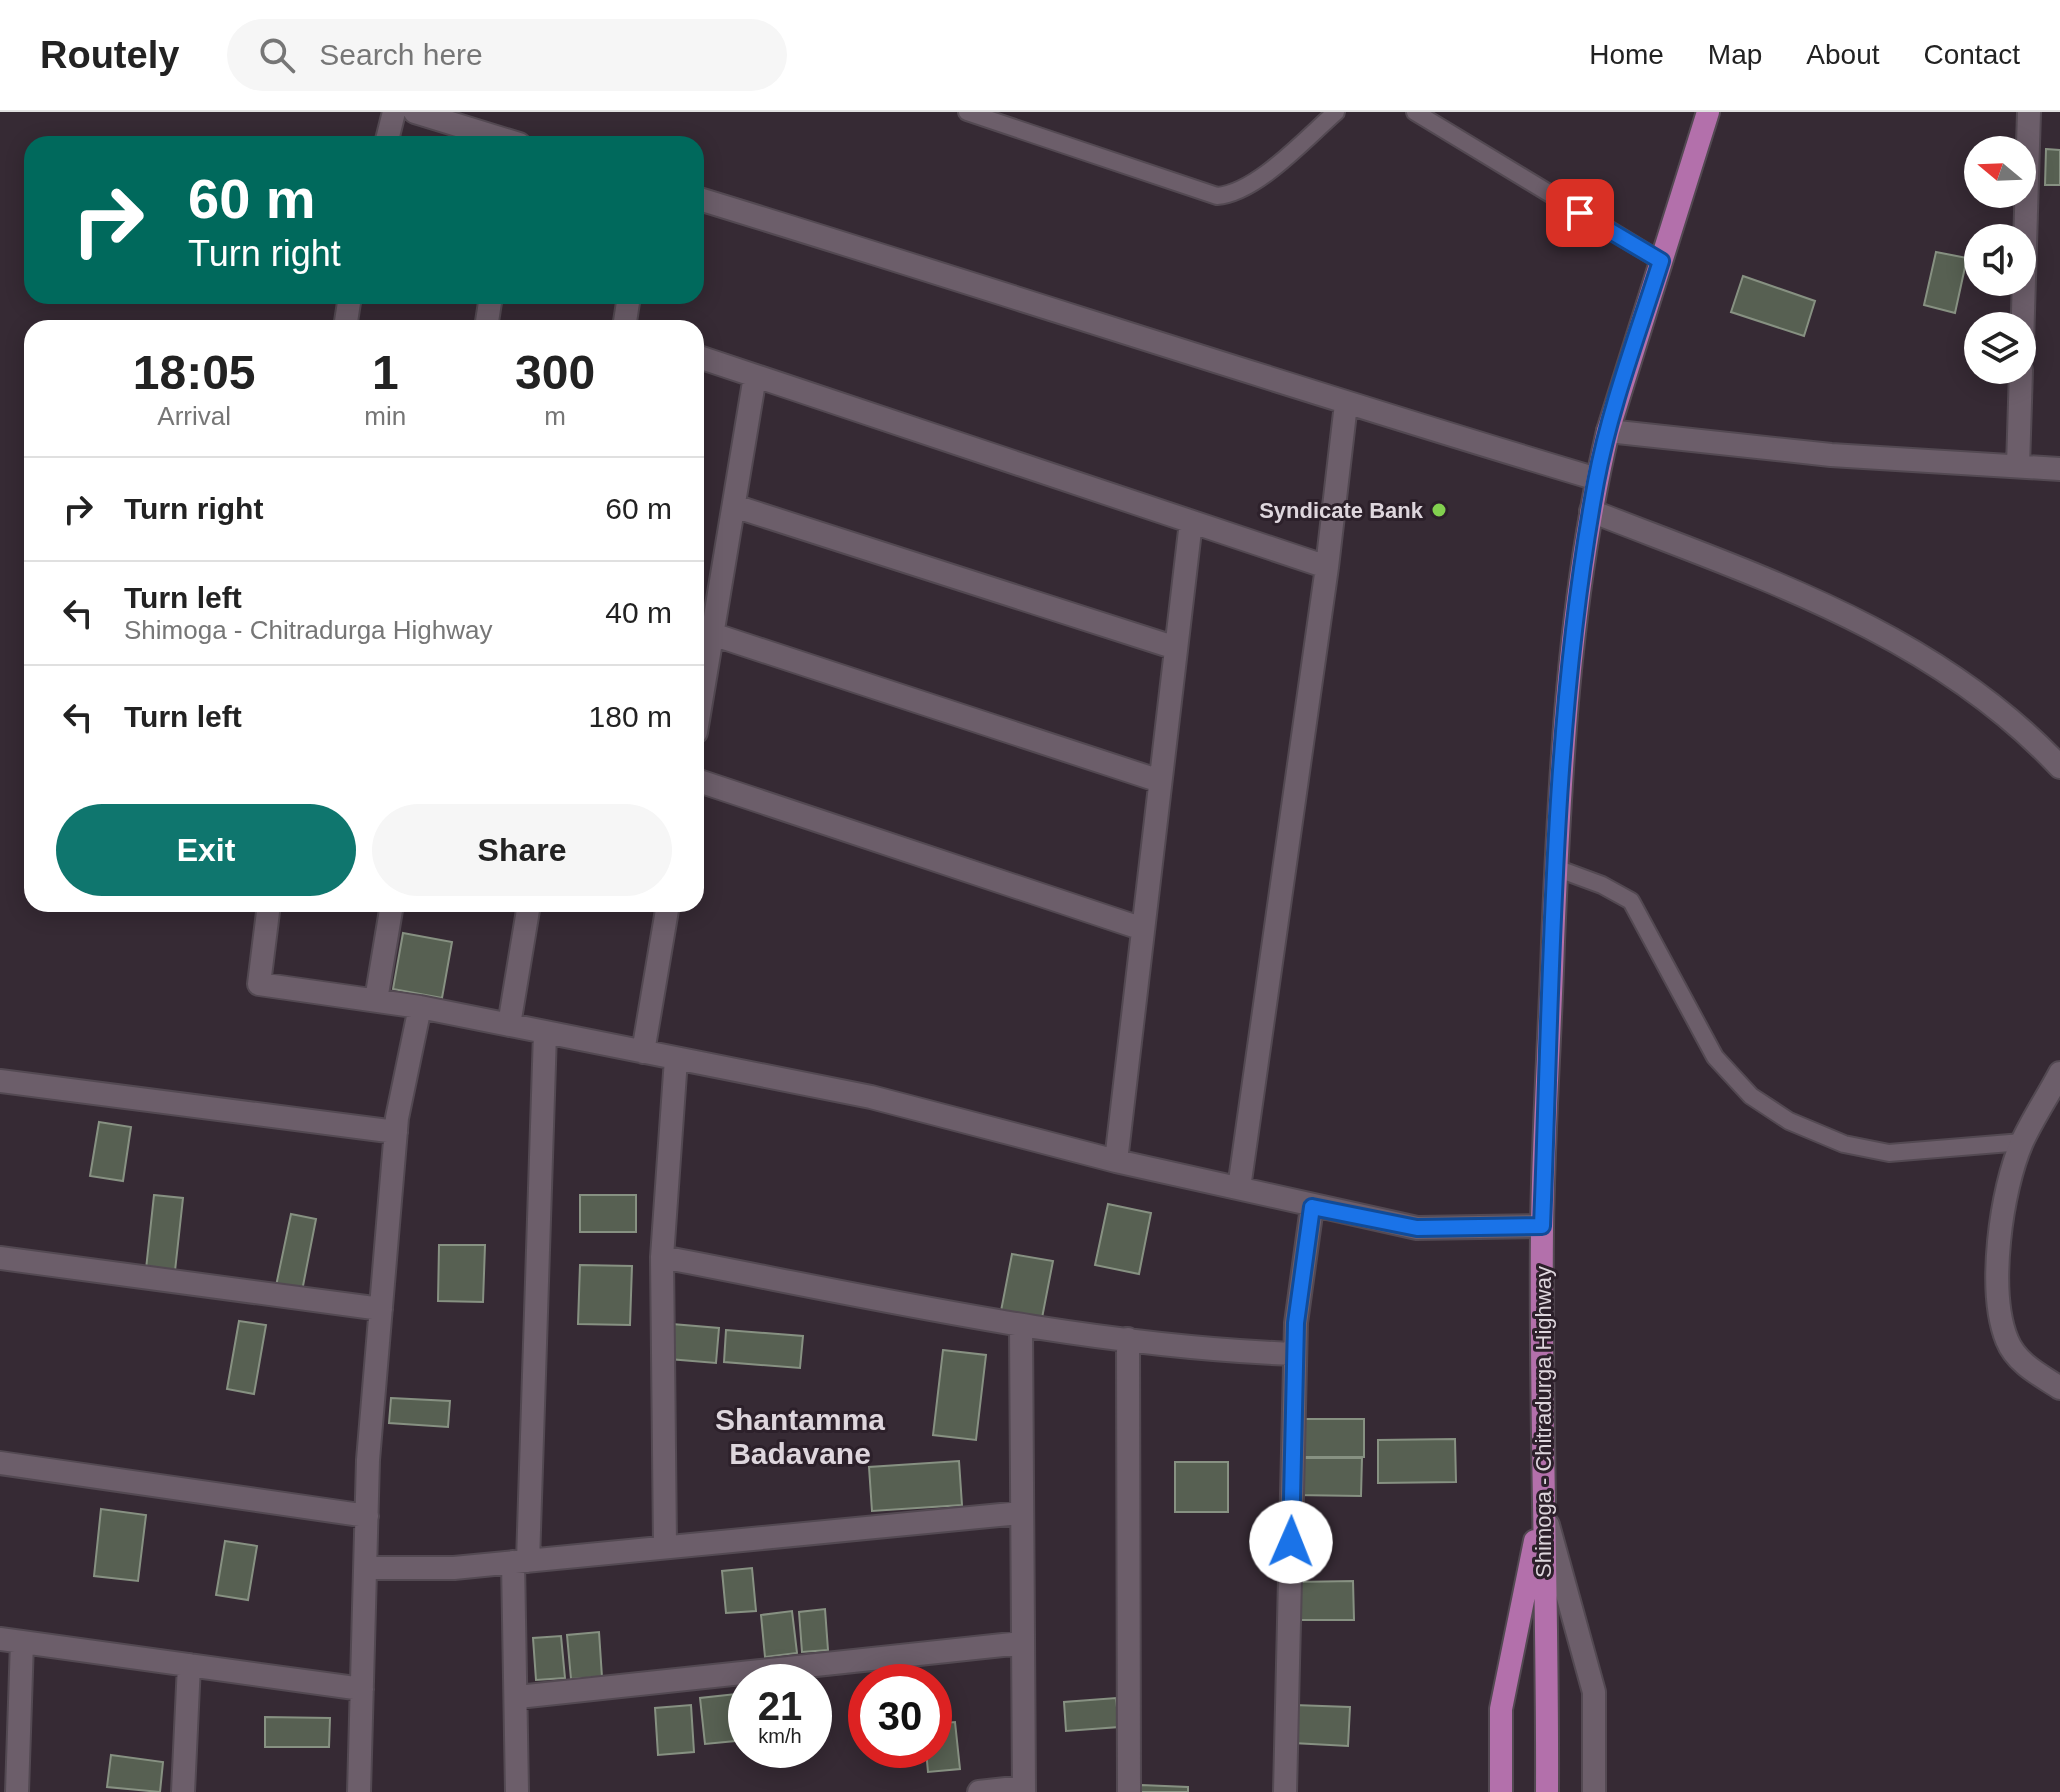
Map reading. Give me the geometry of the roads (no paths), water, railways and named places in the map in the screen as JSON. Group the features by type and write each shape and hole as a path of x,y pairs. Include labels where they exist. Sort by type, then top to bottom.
{"main road":[{"name":"Shimoga - Chitradurga Highway","path":"1547,1792 1542,1505 1542,1226 1556,868 1568,701 1591,511 1608,431 1708,112"},
{"path":"1501,1792 1501,1709 1542,1505"}],"street":[{"path":"388,136 394,112"},
{"path":"415,112 492,136"},
{"path":"2023,312 2029,112"},
{"path":"704,200 1077,315 1346,404 1597,479"},
{"path":"704,359 1327,567"},
{"path":"704,683 755,376"},
{"path":"2018,466 2021,384"},
{"path":"1239,1188 1327,567 1346,404"},
{"path":"1608,431 1831,455 2060,469"},
{"path":"734,506 1176,648"},
{"path":"1591,511 1836,608 1890,635 1972,686 2060,767"},
{"path":"1116,1161 1191,522"},
{"path":"712,634 1160,781"},
{"path":"704,783 1143,929"},
{"path":"268,912 259,984 420,1007 871,1097 1116,1161 1417,1228 1542,1226"},
{"path":"376,1000 391,912"},
{"path":"509,1025 528,912"},
{"path":"643,1052 667,912"},
{"path":"359,1792 367,1516 381,1309 396,1132 420,1007"},
{"path":"517,1792 521,1562 545,1033"},
{"path":"665,1545 662,1257 676,1059"},
{"path":"2060,1073 2022,1142 2006,1190 1997,1282 2007,1340 2025,1365 2060,1388"},
{"path":"0,1081 396,1132"},
{"path":"1285,1792 1296,1323 1312,1207"},
{"path":"662,1257 1021,1326 1232,1352 1295,1354"},
{"path":"0,1258 381,1309"},
{"path":"979,1792 1024,1790 1021,1326"},
{"path":"1128,1339 1129,1792"},
{"path":"0,1463 367,1516"},
{"path":"1542,1505 1594,1692 1594,1792"},
{"path":"366,1568 454,1568 665,1545 1020,1513"},
{"path":"17,1792 11,1641 362,1689"},
{"path":"518,1697 1021,1643"},
{"path":"183,1792 189,1665"}],"lane":[{"path":"967,112 1217,196 1230,195 1257,180 1336,112"},
{"path":"1415,112 1661,261"},
{"path":"1556,868 1602,885 1631,901 1715,1057 1751,1096 1789,1121 1844,1144 1889,1153 2022,1142"}],"place":[{"name":"Syndicate Bank","path":"1439,510"}],"district":[{"name":"Shantamma Badavane","path":"800,1437"}]}
